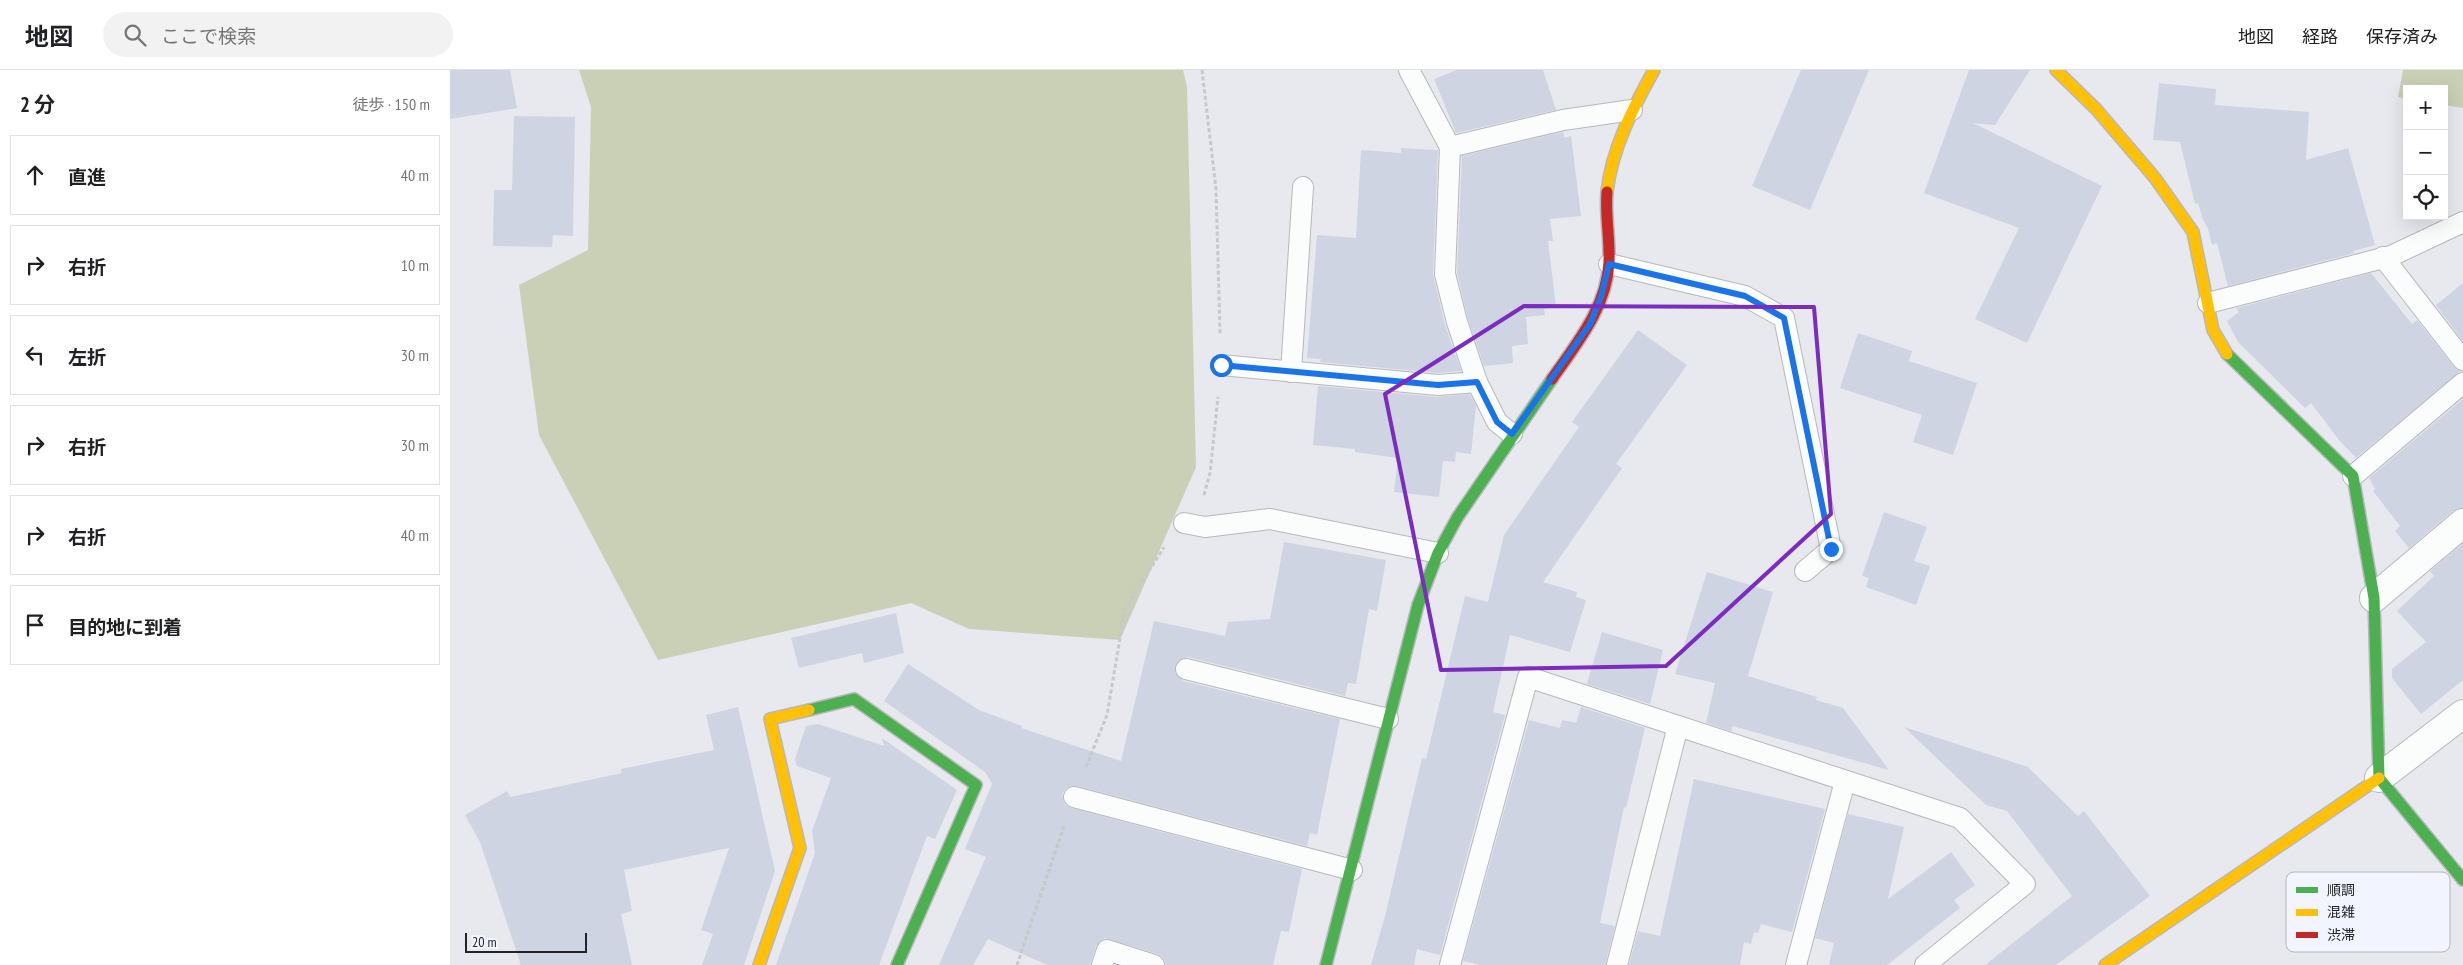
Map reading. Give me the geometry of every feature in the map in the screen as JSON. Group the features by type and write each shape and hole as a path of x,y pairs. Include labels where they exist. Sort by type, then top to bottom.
{"street":[{"path":"1326,965 1352,870 1388,719 1418,605 1438,553 1457,518 1512,434 1590,324 1601,297 1609,264 1606,202 1620,140 1632,110 1654,70"},
{"path":"2056,70 2096,109 2156,178 2193,232 2213,330 2225,352 2354,476 2374,598 2379,778 2463,880"},
{"path":"2374,598 2463,523"},
{"path":"759,965 800,848 770,719 854,699 976,785 897,965"},
{"path":"2106,965 2253,862 2379,778 2463,714"}],"lane":[{"path":"1409,70 1450,147 1445,274 1457,322 1477,382 1497,422 1512,434"},
{"path":"1450,147 1562,120 1632,110"},
{"path":"1292,372 1303,187"},
{"path":"2208,302 2390,256 2463,222"},
{"path":"2384,257 2463,360"},
{"path":"1609,264 1745,296 1784,318 1831,549 1805,571"},
{"path":"1221,365 1438,385 1477,382"},
{"path":"2354,476 2463,383"},
{"path":"1184,522 1205,526 1270,519 1438,553"},
{"path":"1186,669 1388,719"},
{"path":"1450,965 1528,677 1960,818 2024,884 1925,965"},
{"path":"1617,965 1678,726"},
{"path":"1796,965 1845,781"},
{"path":"1074,797 1352,870"},
{"path":"1102,965 1107,950 1154,965"}],"highlighted area":[{"path":"1524,306 1814,307 1831,514 1666,666 1441,670 1385,394"}],"green space":[{"path":"579,70 1183,70 1187,87 1196,467 1120,640 969,629 911,603 658,660 539,435 519,285 588,250 591,107"},
{"path":"2403,70 2463,70 2463,108 2448,106 2448,85 2403,85 2403,98 2398,97"}],"building":[{"path":"450,70 510,70 517,108 450,119"},
{"path":"1457,70 1543,70 1556,110 1456,133 1434,79"},
{"path":"1801,70 1869,70 1810,210 1752,186"},
{"path":"1969,70 2030,70 1995,125 1973,123 2102,186 2027,343 1975,319 2019,228 1924,193"},
{"path":"2159,83 2216,89 2215,105 2309,112 2306,160 2348,148 2375,245 2353,251 2354,253 2228,286 2217,243 2212,245 2198,203 2195,204 2180,142 2153,140"},
{"path":"514,116 575,117 573,236 553,235 552,247 493,246 494,190 512,190"},
{"path":"1563,132 1565,138 1571,136 1581,216 1550,219 1553,241 1548,241 1556,307 1544,309 1545,315 1526,317 1528,344 1512,346 1513,363 1484,366 1468,319 1457,273 1462,156"},
{"path":"1401,148 1438,150 1433,274 1445,325 1461,371 1438,373 1320,362 1321,359 1307,358 1317,235 1356,238 1361,150 1401,153"},
{"path":"2371,273 2412,324 2417,320 2454,367 2461,371 2356,458 2339,440 2311,403 2305,408 2238,342 2227,321 2239,312 2236,308"},
{"path":"2463,283 2463,341 2436,305"},
{"path":"1638,330 1687,365 1616,464 1622,468 1543,582 1577,592 1576,597 1586,600 1570,652 1510,635 1493,712 1505,715 1440,955 1417,949 1414,965 1371,965 1385,916 1422,758 1426,759 1465,596 1488,602 1504,535 1579,427 1572,422"},
{"path":"1858,333 1912,351 1909,361 1977,383 1953,455 1913,442 1922,415 1840,388"},
{"path":"1318,386 1437,397 1470,394 1476,406 1471,454 1456,452 1455,462 1443,461 1439,497 1394,492 1398,458 1355,452 1355,449 1313,445"},
{"path":"2463,399 2463,508 2453,511 2409,548 2395,531 2400,526 2373,491 2375,489 2369,478"},
{"path":"1884,512 1927,527 1914,561 1930,566 1916,605 1866,587 1869,578 1862,576"},
{"path":"1284,542 1386,560 1377,611 1369,609 1356,684 1348,683 1345,696 1188,657 1177,661 1175,672 1183,681 1340,719 1317,835 1310,833 1307,846 1077,786 1066,788 1062,794 1065,805 1071,808 1302,869 1289,932 1281,931 1273,965 1166,965 1163,957 1158,954 1105,938 1096,946 1090,965 1047,965 988,939 973,965 939,965 986,857 965,849 992,784 985,772 884,701 908,664 979,710 1022,726 1021,728 1121,761 1154,621 1225,636 1228,622 1270,619"},
{"path":"2463,543 2463,680 2421,714 2392,678 2392,669 2426,642 2397,611 2434,576 2430,571"},
{"path":"1707,572 1773,592 1748,676 1817,697 1816,700 1843,708 1889,770 1733,726 1731,731 1706,723 1715,683 1675,674"},
{"path":"896,613 904,653 864,663 862,653 799,668 791,638"},
{"path":"1602,632 1663,650 1650,704 1587,684"},
{"path":"738,707 775,871 744,965 702,965 713,934 701,930 729,848 624,870 632,911 621,914 632,965 521,965 480,842 465,815 507,791 510,797 622,773 621,769 714,750 706,715"},
{"path":"1581,707 1645,728 1626,808 1624,807 1600,923 1615,926 1605,965 1481,965 1463,961 1529,720 1560,728 1562,720 1576,723"},
{"path":"818,724 884,746 882,738 957,790 935,839 927,836 879,965 776,965 815,853 812,831 831,778 797,766 795,759 806,726"},
{"path":"1904,727 2028,767 2078,816 2084,811 2150,896 2056,965 1985,965 2072,896 2007,811 1986,805"},
{"path":"1694,779 1825,809 1792,932 1761,924 1758,933 1754,932 1751,944 1744,942 1740,965 1629,965 1638,931 1660,936"},
{"path":"1848,814 1904,827 1888,899 1951,852 1975,885 1954,900 1960,908 1887,965 1829,965 1834,943 1815,938"}],"traffic: fast":[{"path":"2227,354 2353,476 2374,598 2379,778 2463,880"},
{"path":"1326,965 1418,605 1438,553 1457,518 1552,379"},
{"path":"809,710 854,699 976,785 897,965"}],"traffic: slow":[{"path":"1607,192 1614,160 1624,129 1654,70"},
{"path":"2056,70 2096,109 2155,178 2193,232 2213,330 2227,354"},
{"path":"759,965 800,848 770,719 809,710"},
{"path":"2105,965 2379,778"}],"traffic: jam":[{"path":"1552,379 1589,324 1603,294 1609,262 1607,192"}],"route":[{"path":"1221,365 1438,385 1477,382 1497,422 1512,434 1590,324 1601,297 1609,264 1745,296 1784,318 1831,549"}]}
